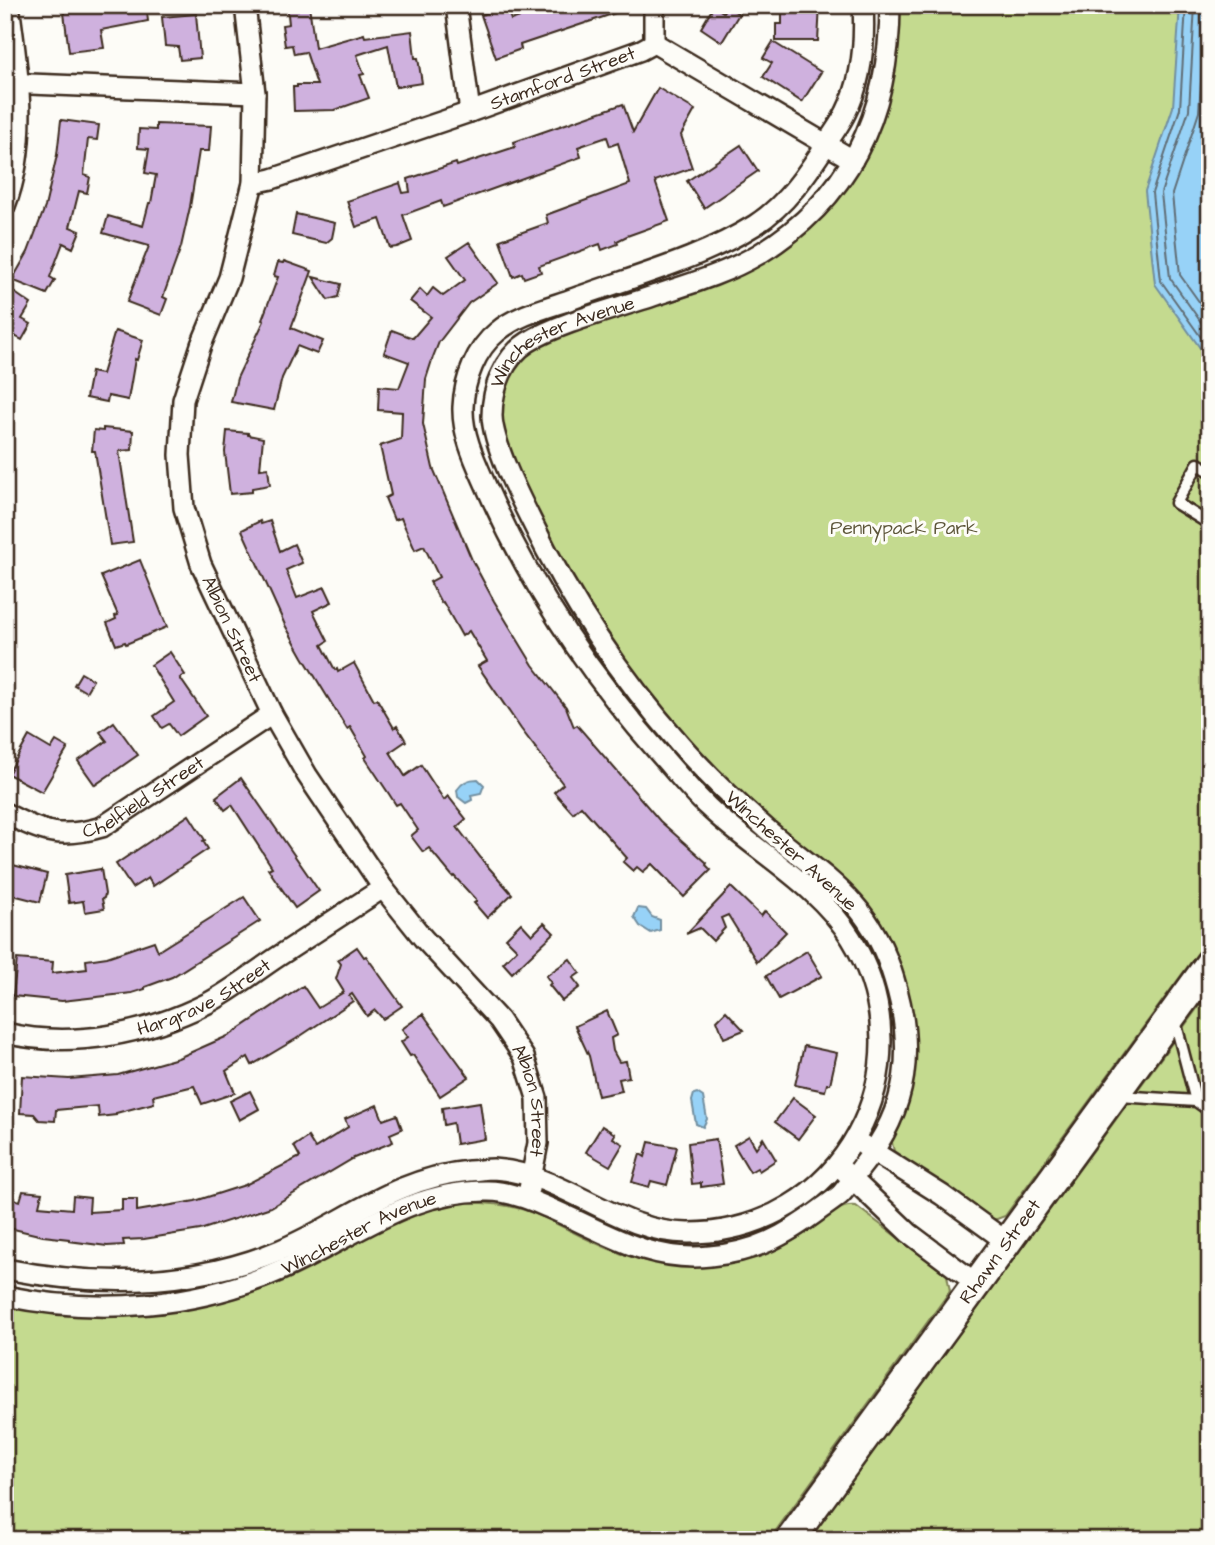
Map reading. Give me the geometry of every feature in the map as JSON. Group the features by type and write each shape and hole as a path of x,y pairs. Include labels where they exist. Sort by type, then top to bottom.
{"main road":[{"name":"Rhawn Street","path":"790,1540 1210,963"}],"street":[{"path":"5,206 12,189 18,152 9,5"},
{"name":"Albion Street","path":"245,5 255,93 253,183 229,278 201,345 183,400 180,455 184,508 201,564 272,715 307,775 383,888 423,939 499,1020 524,1057 537,1098 538,1143 527,1198"},
{"path":"456,5 470,112"},
{"path":"654,5 654,43"},
{"name":"Winchester Avenue","path":"5,1269 53,1279 105,1282 130,1282 206,1273 240,1265 286,1247 417,1181 449,1173 493,1169 532,1177 579,1196 629,1221 656,1230 713,1232 761,1221 789,1208 837,1165 856,1141 876,1088 881,1057 882,1022 876,994 862,958 847,931 825,907 791,875 736,833 701,801 599,682 525,568 474,458 463,407 473,365 499,330 531,313 668,265 737,235 761,221 790,195 849,109 860,68 863,5"},
{"name":"Winchester Avenue","path":"5,1296 43,1304 104,1306 165,1303 212,1294 286,1269 416,1202 448,1194 493,1190 527,1198 580,1220 630,1246 657,1255 686,1258 715,1256 762,1245 790,1233 839,1196 873,1153 902,1091 906,1059 906,1024 890,962 855,905 719,785 634,687 593,631 558,574 528,514 506,464 492,415 502,369 515,352 531,340 712,276 757,255 804,221 838,186 853,160 882,92 890,46 890,5"},
{"name":"Stamford Street","path":"253,183 272,179 470,112 654,43 853,160"},
{"path":"12,83 255,93"},
{"path":"466,429 494,426"},
{"name":"Chelfield Street","path":"5,813 41,831 81,833 102,827 272,715"},
{"path":"701,801 719,785"},
{"name":"Hargrave Street","path":"5,1033 26,1038 71,1041 165,1022 209,1002 383,888"},
{"path":"856,1141 942,1195 1007,1242"},
{"path":"837,1165 909,1233 977,1284"},
{"path":"206,1273 212,1294"}],"lane":[{"path":"1210,471 1198,464 1176,503 1210,524"},
{"path":"1173,1013 1196,1101"},
{"path":"1113,1096 1196,1101 1210,1111"}],"green space":[{"name":"Pennypack Park","path":"895,5 1210,5 1210,936 1005,1216 997,1219 985,1219 894,1151 891,1139 911,1079 913,1024 899,962 892,947 853,888 748,802 681,734 595,623 509,458 497,401 513,366 538,345 706,286 845,181"},
{"path":"1210,991 1210,1540 808,1540"},
{"path":"462,1202 522,1209 630,1257 679,1266 725,1263 754,1257 795,1240 836,1211 856,1206 947,1275 950,1291 769,1540 5,1540 5,1304 75,1313 117,1315 209,1305 254,1292 297,1275 399,1219"}],"water":[{"path":"1180,5 1210,5 1210,362 1155,284 1145,191 1173,107"},
{"path":"478,779 484,785 481,793 471,795 472,800 466,803 458,797 457,790 461,785 468,780"},
{"path":"638,908 646,909 652,917 660,920 660,930 651,933 640,926 634,917"},
{"path":"697,1093 703,1097 707,1119 703,1127 696,1124 692,1101"}],"building":[{"path":"63,5 146,5 148,21 101,30 104,48 69,52"},
{"path":"287,5 309,5 315,48 364,34 365,37 412,31 415,58 418,58 422,83 396,87 388,45 357,55 364,74 360,75 369,98 335,110 294,111 293,87 317,85 306,52 294,54 292,45 285,46 282,25 289,24"},
{"path":"556,5 629,5 630,8 520,45 521,49 496,58 481,15 506,6 511,20"},
{"path":"793,5 820,5 818,41 776,41 776,24 782,24 782,11 794,10"},
{"path":"714,6 723,12 727,6 739,14 722,42 701,28"},
{"path":"196,14 200,58 180,60 178,47 165,46 162,17"},
{"path":"773,42 821,72 802,102 763,77 772,63 763,58"},
{"path":"658,88 695,110 681,135 692,168 655,181 669,221 627,236 617,241 618,244 602,250 600,244 539,266 541,272 524,278 522,273 513,277 500,240 548,223 546,215 630,184 618,143 610,146 607,137 578,147 581,157 443,207 441,201 403,215 412,241 397,247 390,248 380,219 356,227 347,201 400,183 403,193 410,192 408,179 515,147 514,142 623,104 633,132"},
{"path":"61,120 99,125 97,140 88,139 84,175 90,177 87,193 79,191 70,227 80,231 73,248 63,243 50,277 55,280 47,294 12,280 28,252 45,207 57,155"},
{"path":"156,124 211,126 209,151 199,151 181,247 163,297 167,299 161,315 127,302 149,246 103,233 108,216 143,226 156,175 145,173 149,149 138,148 139,129 156,130"},
{"path":"741,145 758,171 704,208 687,181"},
{"path":"296,214 335,223 332,238 326,243 292,235"},
{"path":"469,242 498,283 469,303 439,342 433,357 426,379 423,424 433,468 472,560 494,601 533,665 566,707 574,727 577,725 660,821 707,863 711,870 684,897 652,864 643,872 637,867 633,871 623,862 627,858 581,806 573,813 554,792 563,784 478,666 487,661 469,631 462,636 443,602 441,603 430,582 439,577 424,546 415,550 401,518 394,520 385,498 391,495 380,446 401,439 402,412 378,410 379,386 399,388 409,362 384,353 392,330 413,338 431,317 410,301 420,289 427,296 433,288 443,296 465,280 448,256"},
{"path":"284,261 312,271 291,328 323,341 317,354 297,346 282,378 274,410 231,402 237,378 264,321 262,320 278,277 274,276 278,262"},
{"path":"313,277 341,284 338,297 328,300"},
{"path":"5,286 31,304 22,319 31,324 22,340 5,331"},
{"path":"115,331 143,340 137,360 135,359 128,400 108,396 107,402 86,398 91,372 102,374"},
{"path":"103,428 133,431 132,450 119,451 133,542 110,545 95,451 92,451 94,430 103,431"},
{"path":"227,431 263,438 260,469 268,468 270,485 252,488 252,492 230,494 225,452"},
{"path":"260,521 261,524 270,521 280,551 294,544 302,563 286,570 297,598 325,587 332,602 313,611 328,641 322,645 338,672 354,663 374,700 377,699 394,728 397,726 406,741 390,752 405,776 421,765 444,800 448,796 466,819 457,827 512,894 487,918 474,903 477,901 429,848 423,852 411,836 418,830 400,803 396,805 365,758 367,756 350,727 347,729 303,657 285,625 242,530"},
{"path":"140,560 167,627 126,644 116,645 107,623 118,615 101,576"},
{"path":"170,652 185,675 180,678 206,716 178,736 169,724 162,728 154,716 174,702 151,665"},
{"path":"81,673 93,680 86,692 74,685"},
{"path":"114,722 138,755 95,785 78,761 107,741 100,732"},
{"path":"29,736 51,749 56,741 68,748 42,792 8,774"},
{"path":"241,778 319,891 295,908 268,869 272,867 232,805 225,810 216,797"},
{"path":"189,815 208,849 153,886 148,878 132,888 116,864"},
{"path":"13,865 47,874 40,902 5,893"},
{"path":"101,869 105,894 102,899 104,909 85,912 83,901 69,903 65,875"},
{"path":"731,887 761,916 765,911 786,932 757,962 728,915 721,918 725,928 713,941 700,928 686,934"},
{"path":"244,897 260,921 172,977 145,989 62,1001 13,996 17,959 53,962 52,973 87,969 86,960 107,957 154,941 158,951"},
{"path":"521,923 532,935 544,923 554,933 512,973 503,963 517,949 506,938"},
{"path":"357,947 402,1006 383,1019 375,1010 367,1016 352,994 349,996 353,1001 296,1039 252,1065 248,1057 226,1071 235,1093 202,1104 194,1086 153,1096 154,1103 116,1115 99,1117 98,1106 56,1110 55,1121 39,1120 34,1114 20,1113 22,1076 69,1079 118,1075 178,1058 230,1035 303,986 318,1008 344,992 336,979 341,964 338,960"},
{"path":"807,951 822,976 779,999 766,976"},
{"path":"570,959 580,973 573,978 580,987 562,1001 549,985 551,983 546,976"},
{"path":"607,1011 617,1035 611,1038 613,1051 619,1062 626,1061 629,1077 619,1079 622,1091 598,1096 589,1056 575,1026"},
{"path":"726,1011 744,1030 724,1038 717,1020"},
{"path":"423,1014 469,1077 440,1096 413,1055 410,1056 401,1042 408,1037 402,1029"},
{"path":"804,1046 837,1053 830,1084 827,1084 825,1091 795,1085"},
{"path":"250,1091 259,1109 239,1120 230,1101"},
{"path":"793,1098 816,1115 798,1139 775,1122"},
{"path":"480,1102 485,1139 456,1144 453,1123 444,1125 442,1108"},
{"path":"377,1105 383,1120 397,1115 402,1129 390,1134 393,1142 354,1158 271,1207 200,1230 123,1240 124,1245 107,1246 69,1241 5,1227 5,1197 20,1201 23,1191 42,1193 39,1206 72,1209 73,1196 90,1198 89,1212 122,1210 122,1199 137,1199 137,1211 195,1201 245,1185 300,1157 294,1146 308,1137 315,1148 348,1127 345,1119"},
{"path":"602,1126 615,1134 613,1138 623,1144 610,1166 586,1152"},
{"path":"749,1136 756,1148 763,1138 776,1160 759,1171 757,1168 750,1172 734,1145"},
{"path":"716,1139 723,1184 701,1187 701,1183 692,1184 688,1143"},
{"path":"649,1142 677,1147 667,1185 651,1181 649,1187 632,1182 640,1154 645,1157"}]}
